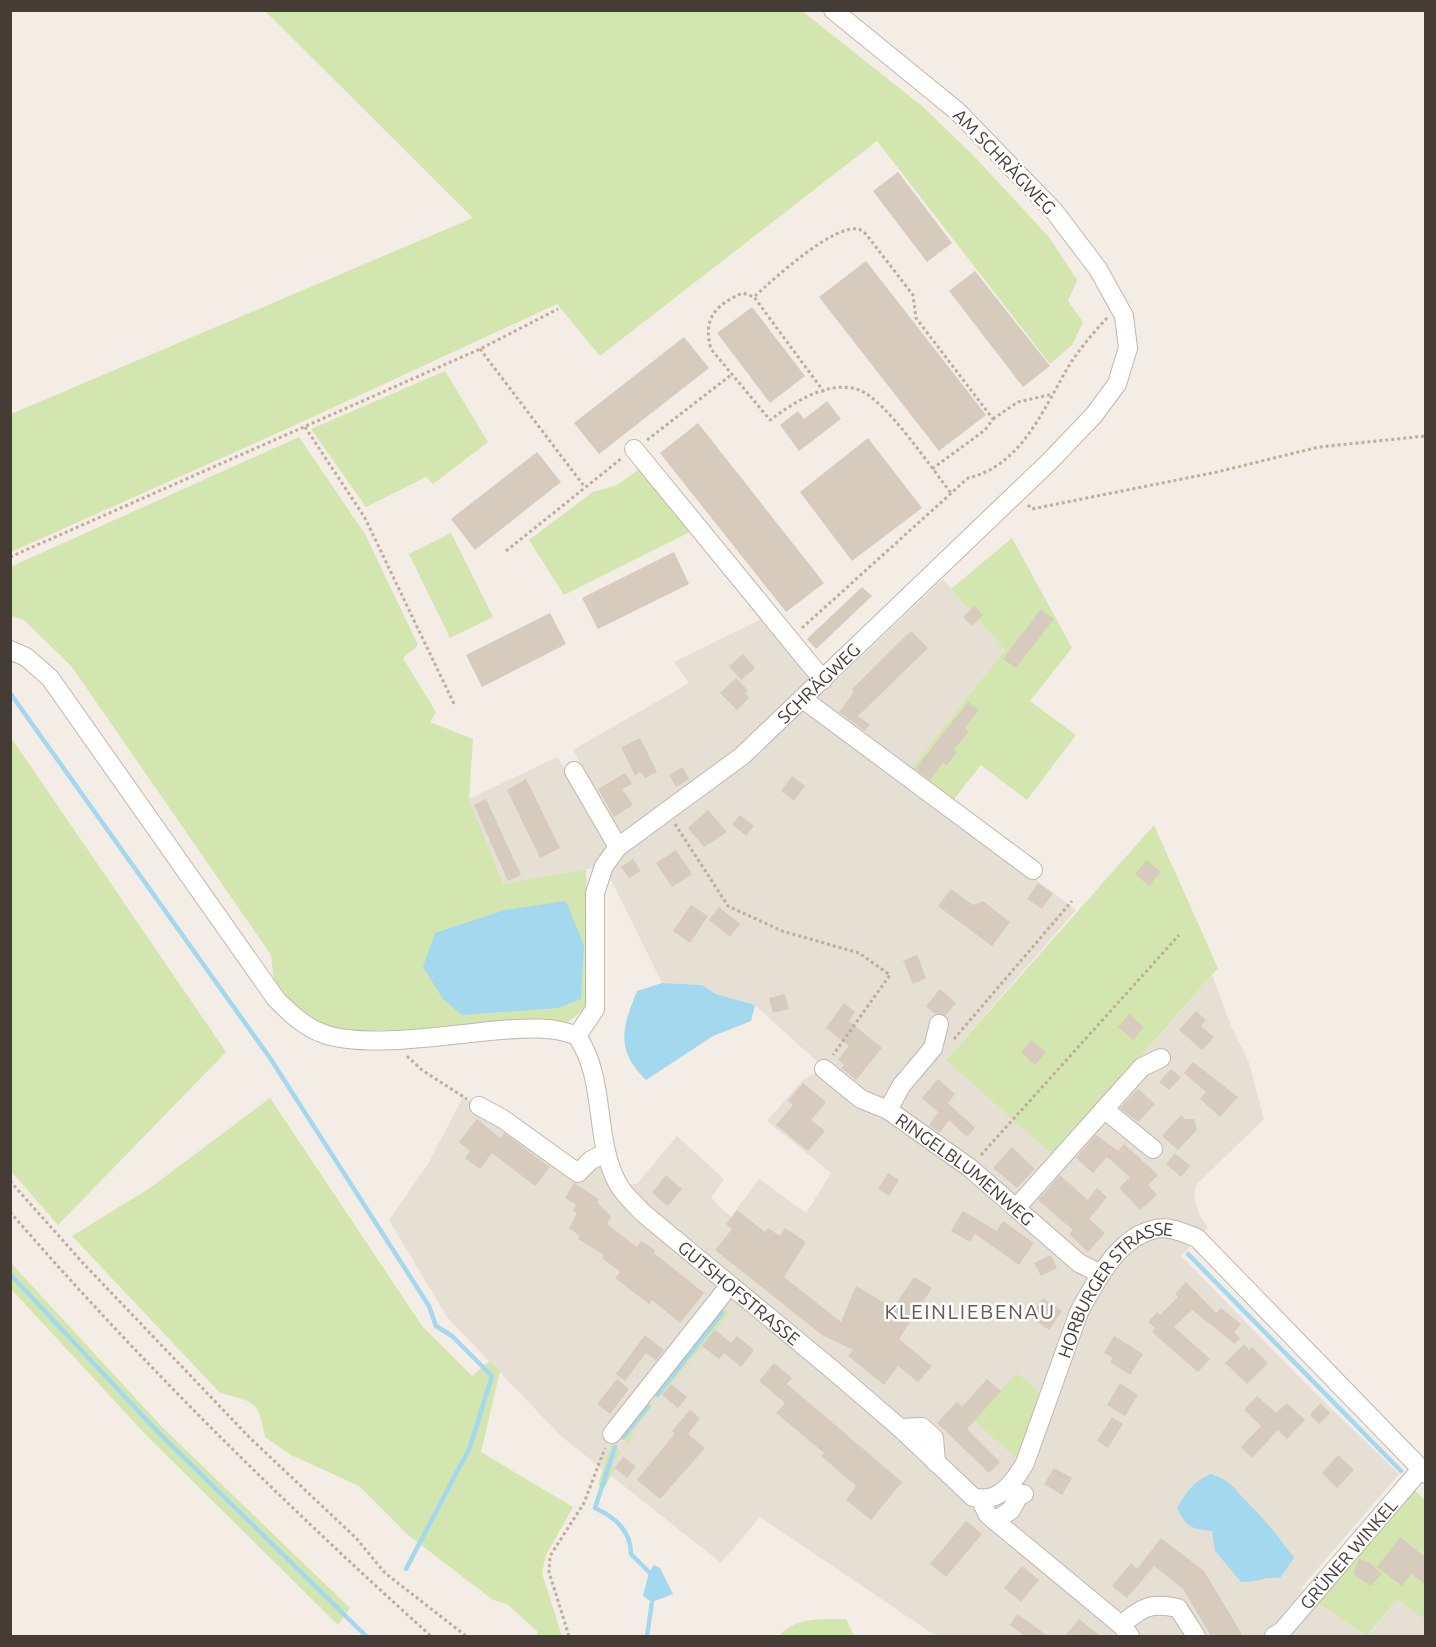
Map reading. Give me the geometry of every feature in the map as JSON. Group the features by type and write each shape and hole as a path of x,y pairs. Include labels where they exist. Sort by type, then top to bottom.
{"street":[{"name":"AM SCHRÄGWEG","path":"833,10 957,111 1054,211 1098,269 1119,306 1124,316 1128,348"},
{"name":"SCHRÄGWEG","path":"577,1036 595,1009 596,893 604,866 618,847 742,756 1016,493 1094,415 1117,384 1128,348"},
{"path":"634,449 823,680"},
{"path":"10,650 26,657 50,678 276,999 301,1022 325,1034 355,1039 400,1038 520,1028 560,1029 577,1036"},
{"path":"803,699 1033,870"},
{"path":"573,771 618,847"},
{"path":"888,1110 901,1086 933,1048 939,1024"},
{"name":"GUTSHOFSTRASSE","path":"577,1036 588,1052 592,1066 606,1153 618,1185 642,1213 900,1428 967,1492 980,1499"},
{"path":"1016,1208 1142,1067 1161,1058"},
{"name":"RINGELBLUMENWEG","path":"824,1069 861,1099 888,1110 975,1162 1016,1208 1079,1263 1101,1274"},
{"path":"479,1106 503,1119 578,1173 591,1160 606,1153"},
{"path":"1104,1109 1153,1149"},
{"name":"HORBURGER STRASSE","path":"980,1499 1003,1492 1014,1482 1025,1463 1079,1312 1101,1274 1121,1249 1152,1230 1173,1229 1197,1238 1423,1472"},
{"path":"612,1434 729,1286"},
{"name":"GRÜNER WINKEL","path":"1274,1636 1282,1631 1423,1472"},
{"path":"995,1521 1011,1510 1020,1494 1024,1494"},
{"path":"980,1499 982,1507 995,1521 1125,1631 1136,1612 1156,1603 1178,1608 1196,1636"}],"path":[{"path":"754,297 834,235 843,230 859,229 913,295 916,318 993,419"},
{"path":"824,392 754,297 743,293 728,299 708,323 707,335 711,349 770,420 795,402 824,392 859,390 875,400 951,493"},
{"path":"789,639 968,478 987,474 1024,440 1046,410 1053,394 1088,338 1119,306"},
{"path":"10,557 480,349 558,309"},
{"path":"480,349 585,487"},
{"path":"506,550 731,375"},
{"path":"932,469 985,430 993,419 1018,402 1053,394"},
{"path":"304,427 365,518 455,706"},
{"path":"1016,493 1032,509 1217,472 1319,447 1425,436"},
{"path":"667,812 728,906 782,931 859,953 890,975 824,1069"},
{"path":"933,1048 951,1041 1072,901"},
{"path":"975,1162 1179,935"},
{"path":"400,1038 407,1056 422,1070 479,1106"},
{"path":"10,1181 82,1262 250,1438 356,1538 394,1581 466,1636"},
{"path":"10,1212 63,1273 162,1379 302,1518 431,1636"},
{"path":"569,1636 549,1572 550,1556 584,1503 612,1434"}],"shaded area":[{"path":"943,579 1005,650 902,780 1076,910 946,1060 1055,1156 1212,975 1231,1026 1249,1063 1264,1119 1196,1185 1194,1199 1200,1216 1208,1227 1181,1256 1313,1391 1399,1474 1301,1588 1367,1636 936,1636 760,1517 721,1563 561,1436 447,1317 389,1220 428,1164 463,1097 503,1119 578,1172 606,1153 618,1185 637,1184 677,1136 724,1179 711,1198 731,1217 759,1179 806,1213 831,1173 767,1121 803,1080 824,1068 755,1005 716,994 702,985 662,983 610,878 614,865 628,850 573,750 689,683 674,662 766,617 824,692"},
{"path":"557,757 618,847 604,866 503,884 469,799"},
{"path":"1397,1599 1425,1620 1425,1636 1368,1636"}],"green space":[{"path":"265,11 802,11 922,106 972,154 1049,237 1077,280 1068,301 1083,322 1072,345 1050,364 877,141 600,356 557,304 291,427 11,552 11,414 473,218"},
{"path":"445,371 488,442 433,484 426,477 366,507 311,429"},
{"path":"299,437 365,534 418,645 403,658 436,712 430,722 473,739 469,799 503,884 586,869 588,1002 581,1012 568,1022 548,1020 399,1030 338,1030 308,1018 289,1001 274,981 271,955 72,667 24,620 11,616 10,567"},
{"path":"639,469 690,532 564,595 529,540 593,492 617,485"},
{"path":"451,533 493,617 450,638 409,554"},
{"path":"1012,538 1072,648 1030,701 1076,735 1027,800 981,765 951,803 909,771 1005,650 951,589"},
{"path":"10,736 226,1052 58,1225 11,1171"},
{"path":"1154,825 1218,968 1054,1156 946,1060"},
{"path":"270,1098 422,1326 472,1376 490,1361 500,1371 481,1452 573,1507 546,1555 542,1573 562,1636 538,1636 537,1631 507,1604 493,1600 408,1535 359,1486 291,1455 265,1437 260,1416 253,1405 248,1401 220,1393 72,1236 150,1188"},
{"path":"11,1263 162,1427 350,1608 338,1625 147,1436 11,1289"},
{"path":"724,1307 730,1312 662,1395 653,1392"},
{"path":"1017,1373 1039,1392 1039,1398 1021,1451 1015,1457 974,1420"},
{"path":"645,1402 652,1407 631,1433 634,1436 628,1444 619,1434"},
{"path":"611,1444 621,1452 612,1463 615,1468 605,1487 598,1485"},
{"path":"1414,1490 1425,1500 1425,1620 1397,1599 1367,1636 1317,1602"},
{"path":"846,1619 854,1636 779,1636 785,1630 801,1622"}],"water":[{"path":"566,901 584,945 581,999 558,1008 462,1015 443,999 423,967 435,933 505,910"},
{"path":"662,983 702,985 716,994 755,1005 751,1021 713,1036 646,1080 629,1058 624,1038 625,1028 637,991"},
{"path":"1211,1474 1228,1482 1236,1489 1272,1529 1294,1558 1280,1578 1241,1582 1215,1551 1212,1531 1194,1528 1183,1519 1177,1508 1180,1502 1195,1484"},
{"path":"654,1565 660,1568 673,1594 652,1602 643,1596 649,1572"}],"building":[{"path":"898,172 952,243 927,262 873,191"},
{"path":"866,261 986,415 939,451 819,297"},
{"path":"975,271 1050,366 1023,387 949,291"},
{"path":"752,307 805,376 770,403 717,333"},
{"path":"684,337 709,368 599,454 574,423"},
{"path":"827,401 841,419 799,451 780,425 798,411 804,419"},
{"path":"698,423 824,583 786,612 660,453"},
{"path":"868,438 922,508 852,561 800,492"},
{"path":"537,452 561,482 475,550 451,519"},
{"path":"674,552 689,584 598,629 582,598"},
{"path":"862,587 872,596 816,649 807,639"},
{"path":"975,606 983,615 972,626 963,617"},
{"path":"1041,609 1054,619 1016,668 1003,659"},
{"path":"550,613 566,644 482,687 466,655"},
{"path":"911,631 928,648 858,716 870,725 865,731 839,712 854,692 852,689"},
{"path":"743,654 755,668 741,680 729,666"},
{"path":"736,678 748,690 745,693 749,698 737,710 720,693"},
{"path":"968,702 979,710 965,728 969,731 954,750 957,752 947,765 943,763 930,780 915,769"},
{"path":"640,738 657,772 645,778 640,772 635,776 621,747"},
{"path":"683,767 689,779 676,787 669,775"},
{"path":"625,773 632,784 622,789 633,805 614,817 598,789"},
{"path":"792,776 805,786 794,801 781,791"},
{"path":"526,779 560,848 540,858 507,790"},
{"path":"486,799 521,875 508,881 474,805"},
{"path":"708,810 727,832 704,847 688,828"},
{"path":"740,815 754,826 746,836 732,824"},
{"path":"676,850 692,874 672,887 656,863"},
{"path":"633,859 641,871 629,878 621,867"},
{"path":"1147,860 1161,872 1149,886 1135,874"},
{"path":"1038,883 1053,893 1042,909 1027,899"},
{"path":"951,889 973,905 983,901 1010,922 992,946 938,906"},
{"path":"691,905 708,916 690,943 673,931"},
{"path":"719,907 740,924 730,937 709,920"},
{"path":"917,955 926,978 913,984 903,961"},
{"path":"940,989 956,1003 946,1015 935,1014 926,1006"},
{"path":"785,994 789,1009 773,1013 769,998"},
{"path":"844,1003 855,1012 849,1021 882,1048 856,1080 841,1068 844,1065 838,1060 849,1046 826,1028"},
{"path":"1196,1011 1206,1020 1201,1026 1214,1037 1202,1050 1179,1030"},
{"path":"1129,1014 1144,1027 1133,1040 1118,1027"},
{"path":"1032,1040 1046,1052 1035,1065 1021,1052"},
{"path":"1193,1062 1238,1097 1220,1117 1200,1099 1206,1092 1184,1073"},
{"path":"1171,1069 1181,1077 1169,1090 1159,1082"},
{"path":"938,1079 955,1094 948,1103 975,1128 967,1137 949,1120 940,1133 929,1125 938,1112 922,1098"},
{"path":"803,1083 826,1102 811,1120 825,1131 808,1151 776,1125 793,1105 788,1101"},
{"path":"1138,1089 1155,1104 1138,1122 1120,1108"},
{"path":"1181,1115 1185,1119 1194,1119 1197,1130 1178,1150 1162,1136"},
{"path":"477,1119 500,1138 504,1133 550,1167 535,1186 492,1153 480,1169 465,1158 470,1151 459,1142"},
{"path":"1096,1135 1118,1151 1124,1144 1158,1175 1148,1185 1157,1195 1140,1210 1119,1188 1130,1177 1107,1157 1093,1173 1076,1158"},
{"path":"1012,1147 1035,1169 1017,1188 993,1168"},
{"path":"1175,1153 1190,1166 1181,1177 1166,1164"},
{"path":"888,1173 899,1180 889,1196 878,1189"},
{"path":"666,1175 682,1189 668,1206 652,1193"},
{"path":"1060,1175 1088,1200 1097,1188 1107,1197 1089,1219 1105,1233 1088,1252 1069,1234 1073,1230 1038,1200"},
{"path":"574,1183 599,1199 597,1202 611,1217 607,1224 637,1247 641,1241 655,1250 654,1253 704,1293 680,1323 652,1300 649,1304 615,1278 620,1272 602,1258 604,1255 578,1239 580,1236 569,1228 577,1213 573,1210 576,1205 565,1198"},
{"path":"737,1210 765,1232 768,1228 780,1236 785,1228 806,1242 784,1277 841,1322 856,1286 893,1308 914,1277 932,1288 899,1339 932,1366 918,1382 898,1366 884,1385 848,1356 853,1350 822,1335 715,1250 732,1229 726,1224"},
{"path":"963,1211 997,1231 1003,1221 1034,1243 1019,1265 975,1234 970,1242 951,1231"},
{"path":"1051,1255 1057,1268 1041,1276 1034,1263"},
{"path":"1186,1282 1216,1313 1221,1308 1241,1324 1234,1332 1240,1338 1235,1344 1192,1310 1174,1327 1210,1359 1198,1372 1152,1332 1155,1328 1148,1322 1157,1312 1160,1315 1178,1297 1175,1294"},
{"path":"1043,1298 1062,1311 1049,1330 1030,1317"},
{"path":"715,1330 731,1343 737,1336 754,1350 741,1367 724,1353 719,1359 702,1346"},
{"path":"645,1335 664,1350 656,1361 646,1353 625,1381 616,1374"},
{"path":"1114,1336 1143,1354 1130,1375 1110,1362 1113,1358 1104,1353"},
{"path":"1244,1344 1249,1350 1252,1347 1268,1363 1247,1384 1225,1363"},
{"path":"774,1363 792,1378 787,1384 902,1482 871,1520 846,1500 856,1486 821,1456 824,1453 776,1413 785,1403 759,1381"},
{"path":"617,1379 629,1389 610,1414 597,1404"},
{"path":"987,1379 1001,1391 967,1429 1000,1462 989,1473 937,1423 957,1402 962,1407"},
{"path":"1120,1383 1138,1395 1125,1416 1107,1405"},
{"path":"671,1384 687,1397 678,1408 662,1395"},
{"path":"1257,1396 1276,1413 1287,1403 1305,1420 1287,1439 1278,1430 1252,1458 1241,1447 1261,1426 1244,1410"},
{"path":"1320,1403 1330,1413 1319,1424 1310,1415"},
{"path":"690,1410 700,1418 688,1434 705,1448 660,1499 637,1480 675,1433 672,1431"},
{"path":"1112,1417 1123,1424 1108,1448 1097,1441"},
{"path":"1338,1455 1354,1470 1337,1488 1322,1473"},
{"path":"623,1457 636,1466 627,1478 615,1468"},
{"path":"1054,1468 1072,1478 1062,1495 1044,1484"},
{"path":"966,1521 982,1534 946,1577 930,1564"},
{"path":"1400,1537 1425,1557 1425,1584 1411,1574 1402,1586 1377,1567"},
{"path":"1161,1538 1204,1571 1243,1636 1211,1636 1183,1589 1154,1566 1127,1598 1112,1586 1131,1563 1137,1569"},
{"path":"1359,1559 1370,1563 1382,1574 1371,1586 1353,1574"},
{"path":"1022,1566 1039,1580 1021,1602 1004,1588"},
{"path":"1017,1614 1048,1636 1025,1636 1010,1625"},
{"path":"1079,1619 1100,1636 1065,1636"}],"waterway":[{"path":"10,693 270,1058 429,1306 436,1326 452,1336 492,1376 470,1447 406,1569"},
{"path":"1188,1254 1401,1471"},
{"path":"10,1274 157,1431 366,1636"},
{"path":"657,1395 722,1313"},
{"path":"623,1437 648,1406"},
{"path":"615,1447 595,1508 615,1520 628,1538 631,1554 649,1572"},
{"path":"647,1636 652,1602"}],"district":[{"name":"KLEINLIEBENAU","path":"970,1311"}]}
